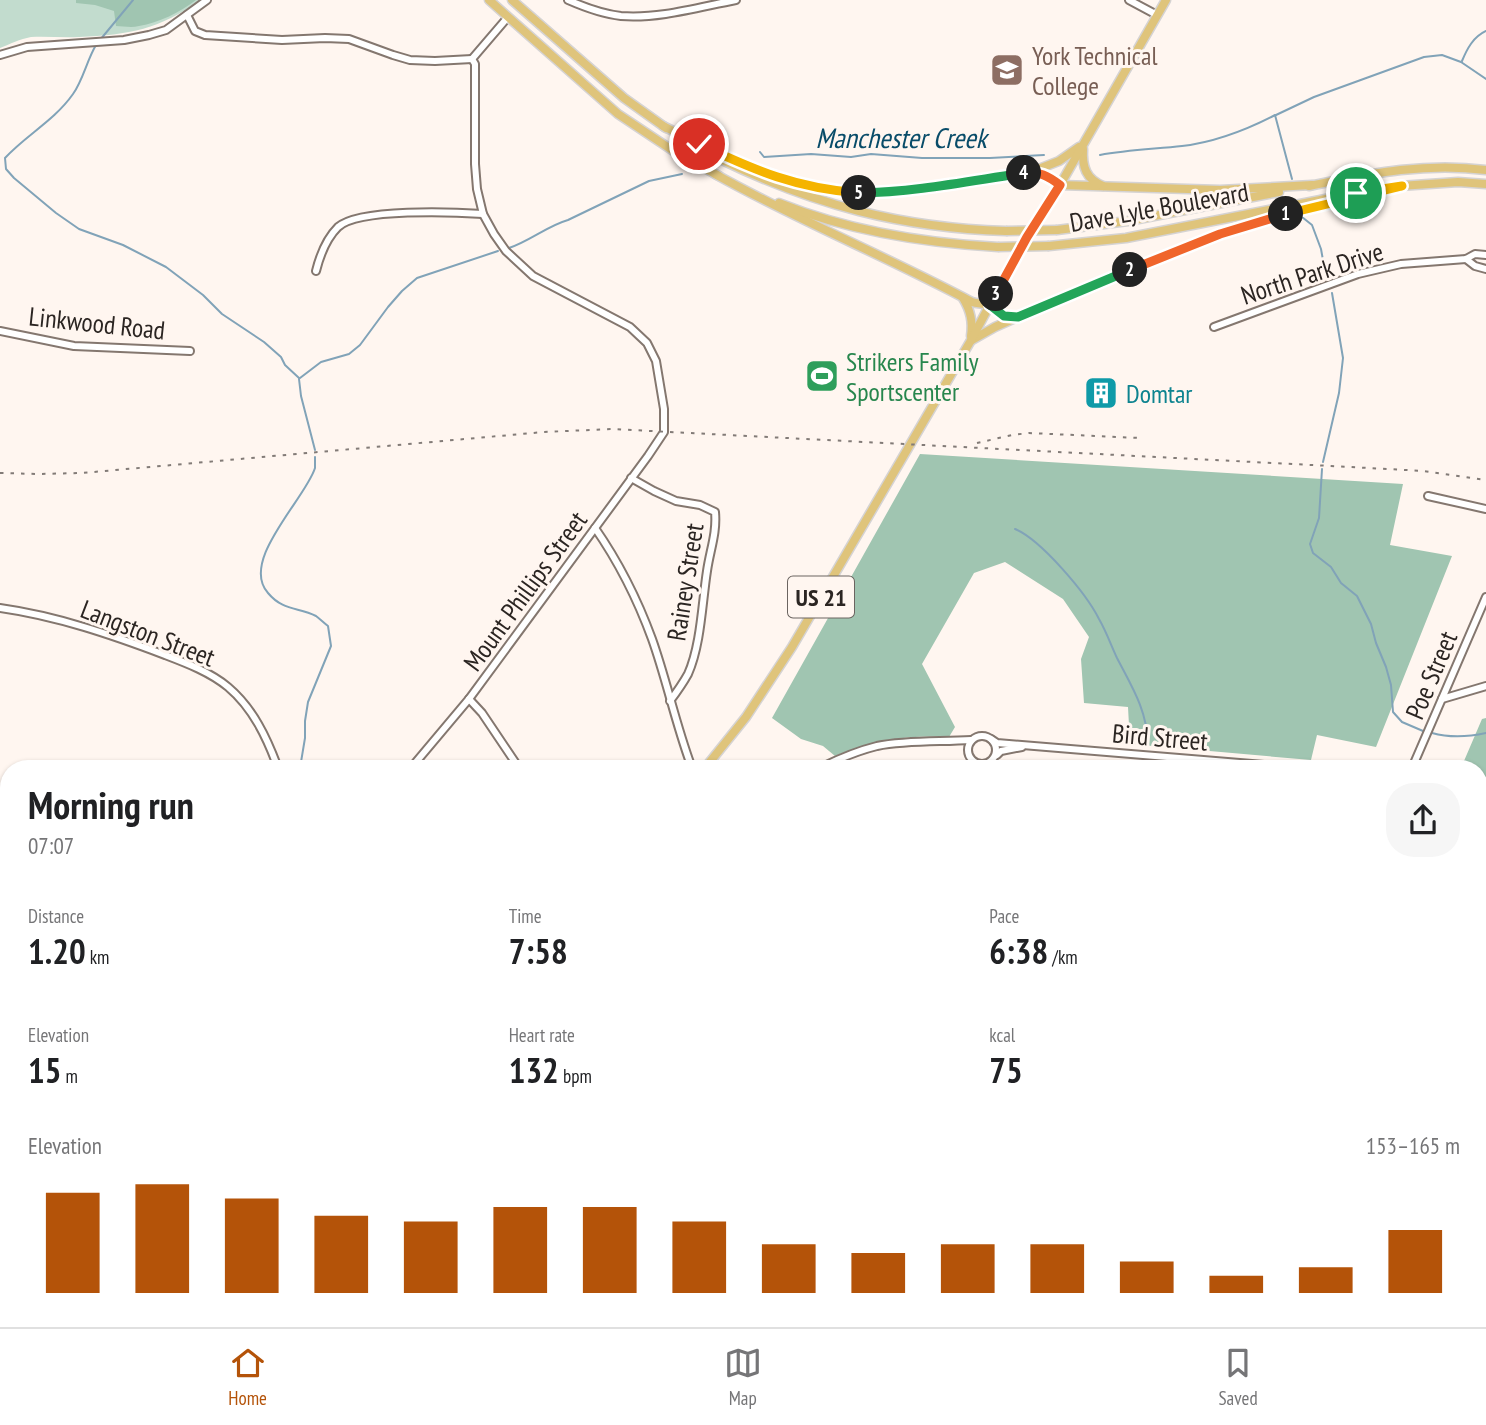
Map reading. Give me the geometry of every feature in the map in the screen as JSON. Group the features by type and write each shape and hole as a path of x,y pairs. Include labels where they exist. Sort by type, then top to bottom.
{"main road":[{"name":"Dave Lyle Boulevard","path":"489,0 618,114 676,152 715,174 785,205 868,230 934,242 998,247 1049,246 1126,237 1402,186 1458,182 1486,184"},
{"name":"US 21","path":"711,760 746,717 784,660 1166,0"},
{"name":"Dave Lyle Boulevard","path":"518,2 624,98 663,126 710,154 756,177 837,206 887,218 935,226 1006,231 1057,230 1128,221 1408,168 1454,167 1486,170"},
{"path":"663,126 761,172 790,182 833,191 889,192 1028,172 1052,165 1084,142"},
{"path":"1084,142 1082,160 1087,174 1096,183 1109,188"},
{"path":"1028,172 1045,174 1060,185 1109,188 1240,189 1312,186"},
{"path":"715,174 775,207 975,303 990,305 1004,316 1018,317"},
{"path":"970,342 986,331 1018,317 1220,234 1264,220 1402,186"},
{"path":"962,296 969,308 971,319 970,342"}],"street":[{"path":"0,55 27,47 82,44 158,33 207,0"},
{"path":"568,0 618,16 637,16 736,0"},
{"path":"1129,0 1157,15"},
{"path":"187,15 195,31 205,35 282,40 349,39 410,60 435,61 472,59 508,17"},
{"path":"316,271 321,252 339,226 364,217 435,212 483,214 475,164 475,64 472,59"},
{"name":"Mount Phillips Street","path":"418,760 469,699 664,432 664,409 656,361 647,343 630,327 533,276 506,251 483,214"},
{"name":"North Park Drive","path":"1214,327 1376,269 1401,264 1466,259 1475,254 1486,255"},
{"path":"1466,259 1475,266 1486,269"},
{"name":"Linkwood Road","path":"0,331 74,346 190,351"},
{"name":"Rainey Street","path":"631,478 676,501 700,505 715,512 716,527 694,652 688,674 670,701"},
{"path":"1428,496 1486,509"},
{"path":"595,528 616,558 635,596 652,638 689,760"},
{"name":"Poe Street","path":"1415,760 1486,597"},
{"name":"Langston Street","path":"0,608 52,618 108,634 209,674 228,687 254,716 275,760"},
{"path":"1442,699 1486,686"},
{"path":"469,699 482,713 514,760"},
{"name":"Bird Street","path":"838,760 878,746 971,740 983,736 997,743 1206,760"},
{"path":"991,739 996,750 994,758"},
{"path":"957,741 967,748 971,740"},
{"name":"Bird Street","path":"994,758 1001,751 1034,745"},
{"name":"Bird Street","path":"967,748 970,760"}],"green space":[{"path":"0,0 201,0 171,18 143,29 97,36 31,37 0,48"},
{"path":"76,0 196,0 162,20 130,27 116,26 114,11 76,3"},
{"path":"920,454 1403,484 1390,545 1452,556 1376,747 1317,735 1311,760 1130,744 1128,707 1084,703 1081,659 1089,637 1063,599 1005,562 974,573 922,664 955,727 949,737 891,740 835,756 823,746 801,739 772,718"},
{"path":"1486,718 1486,760 1464,760 1482,719"}],"waterway":[{"name":"Manchester Creek","path":"100,40 133,0"},
{"path":"1462,61 1474,40 1486,31"},
{"name":"Manchester Creek","path":"96,45 73,94 57,112 5,158 6,169 56,213 79,229 123,245 166,267 203,295 222,314 264,342 299,378"},
{"name":"Manchester Creek","path":"1276,115 1314,97 1424,57 1442,55 1461,62 1486,79"},
{"name":"Manchester Creek","path":"1100,155 1206,142 1275,115 1292,179"},
{"name":"Manchester Creek","path":"760,152 764,157 811,154 851,157 871,154 922,158 1044,155"},
{"name":"Manchester Creek","path":"509,248 649,181 682,174"},
{"path":"1302,217 1312,225 1321,249 1326,277"},
{"name":"Manchester Creek","path":"300,378 321,362 349,354 360,345 388,307 417,278 498,251"},
{"path":"1323,462 1339,393 1343,358 1332,293"},
{"path":"299,379 315,450"},
{"path":"301,760 308,702 331,646 328,626 316,616 279,603 268,593 261,580 262,564 268,547 309,481 315,468 315,457"},
{"path":"1322,469 1319,518 1310,544 1313,553 1331,567 1341,583 1357,596 1371,624 1386,667 1391,685 1393,712 1402,722 1423,731"},
{"path":"1015,529 1050,555 1093,608 1138,699 1145,720 1148,744"},
{"path":"1432,733 1446,736 1486,733"}],"railway":[{"path":"0,473 82,473 544,432 612,429 1424,471 1486,480"},
{"path":"977,443 1029,433 1140,438"}],"place":[{"name":"York Technical College","path":"1007,70"},
{"name":"Strikers Family Sportscenter","path":"822,376"},
{"name":"Domtar","path":"1101,393"}],"route":[{"path":"699,144 761,172 802,185 833,191 889,192 1028,172 1045,174 1060,185 990,305 1007,317 1018,317 1220,234 1276,217 1402,186 1356,193"}]}
